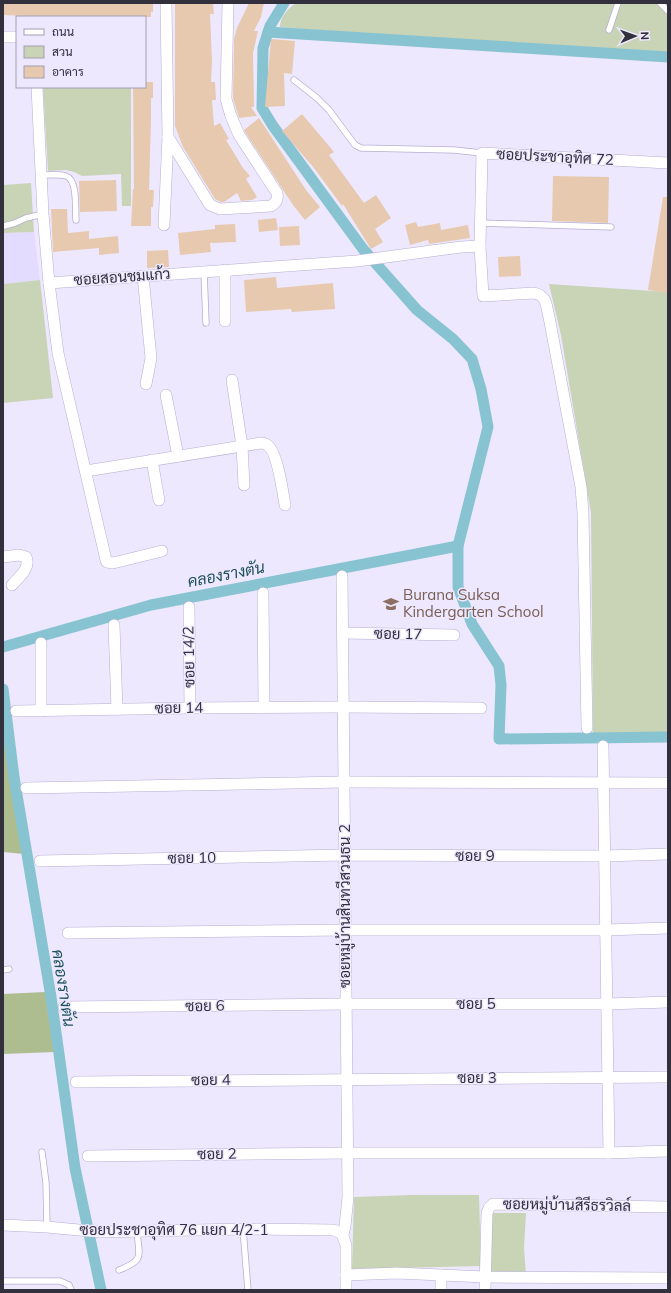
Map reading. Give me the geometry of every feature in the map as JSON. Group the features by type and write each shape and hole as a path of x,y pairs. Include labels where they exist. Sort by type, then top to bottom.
{"street":[{"path":"164,225 168,137 166,3"},
{"path":"168,137 210,206 220,209 271,206 276,203 278,193 239,134 231,116 226,99 228,3"},
{"path":"228,16 236,3"},
{"path":"3,37 16,37"},
{"path":"37,88 43,214 49,283 58,353 86,471 104,556 107,562 113,563 162,551"},
{"name":"ซอยประชาอุทิศ 72","path":"587,728 583,513 581,487 549,317 544,299 540,294 534,293 483,296 480,246 482,153 668,163"},
{"name":"ซอยสอนชมแก้ว","path":"49,283 357,261 461,247 480,246"},
{"path":"225,270 225,321"},
{"path":"143,276 151,358 146,384"},
{"path":"232,380 242,446 244,486"},
{"path":"166,394 178,456"},
{"path":"86,471 261,443 267,444 276,459 285,504"},
{"path":"152,460 159,500"},
{"path":"3,557 23,555 27,560 26,569 12,585"},
{"name":"ซอยหมู่บ้านสินทวีสวนธน 2","path":"342,576 346,1152 348,1197 343,1236 346,1245 346,1290"},
{"path":"263,593 264,707"},
{"name":"ซอย 14/2","path":"189,607 190,708"},
{"path":"114,625 117,709"},
{"name":"ซอย 17","path":"342,634 454,635"},
{"path":"41,643 41,711"},
{"name":"ซอย 14","path":"16,711 264,707 481,708"},
{"path":"603,746 609,1153"},
{"path":"26,788 344,782 668,783"},
{"name":"ซอย 9","path":"345,855 605,856 668,854"},
{"name":"ซอย 10","path":"40,861 345,855"},
{"path":"68,933 345,930 605,930 668,928"},
{"name":"ซอย 5","path":"346,1004 607,1004 668,1002"},
{"name":"ซอย 6","path":"64,1008 346,1004"},
{"name":"ซอย 3","path":"346,1079 668,1077"},
{"name":"ซอย 4","path":"76,1082 346,1079"},
{"name":"ซอย 2","path":"88,1156 346,1152 609,1153 668,1151"},
{"name":"ซอยหมู่บ้านสิรีธรวิลล์","path":"485,1290 488,1208 493,1204 668,1207"},
{"name":"ซอยประชาอุทิศ 76 แยก 4/2-1","path":"3,1225 100,1232 243,1229 334,1230 343,1236"},
{"path":"346,1275 397,1273 485,1277 668,1278"},
{"path":"441,1274 441,1290"}],"lane":[{"path":"609,30 618,3"},
{"path":"660,3 668,11"},
{"path":"294,80 325,106 355,145 361,148 454,150 482,153"},
{"path":"41,175 67,176 72,180 76,220"},
{"path":"4,226 43,214"},
{"path":"481,223 611,227"},
{"path":"204,272 206,323"},
{"path":"42,1152 46,1183 47,1227"},
{"path":"243,1229 248,1290"},
{"path":"119,1270 132,1265 138,1258 137,1232"},
{"path":"3,1281 60,1281 69,1285 71,1290"}],"shaded area":[{"path":"34,232 40,280 3,284 3,233"}],"green space":[{"path":"296,3 668,3 668,52 478,43 280,27 281,19 287,10"},
{"path":"43,88 131,88 131,206 122,206 121,174 82,176 66,170 48,171"},
{"path":"31,183 34,232 3,233 3,185"},
{"path":"40,280 53,398 3,403 3,284"},
{"path":"549,284 668,292 668,733 593,734 591,513 561,335"},
{"path":"3,716 24,854 3,852"},
{"path":"45,992 54,1052 3,1054 3,994"},
{"path":"479,1195 481,1266 352,1269 354,1197"},
{"path":"492,1213 526,1213 524,1248 526,1274 489,1273"}],"building":[{"path":"3,3 153,3 153,12 151,12 151,17 3,15"},
{"path":"175,3 213,3 214,14 210,14 212,62 211,82 215,82 216,100 212,100 214,126 220,123 229,139 226,140 243,168 250,176 246,179 257,197 252,200 241,201 237,193 224,202 215,199 183,147 175,126"},
{"path":"249,3 264,3 261,17 254,31 258,31 253,53 254,107 251,107 257,116 239,118 233,98 234,39 237,28"},
{"path":"271,39 295,41 292,74 284,73 285,106 265,107"},
{"path":"146,82 153,82 153,98 151,98 149,190 154,190 153,207 151,207 151,226 131,226 134,189 133,88 146,88"},
{"path":"302,114 334,152 329,155 364,203 376,195 391,218 375,229 383,242 371,249 343,204 342,206 314,168 282,131"},
{"path":"259,118 306,190 320,207 305,220 293,205 244,130"},
{"path":"553,176 609,177 608,223 552,221"},
{"path":"116,180 117,211 80,212 79,181"},
{"path":"663,197 668,197 668,293 648,290"},
{"path":"51,209 67,209 68,233 89,231 89,239 118,236 119,253 99,255 99,248 53,252"},
{"path":"276,218 278,230 259,232 258,220"},
{"path":"416,222 418,227 440,223 441,230 468,225 470,238 429,244 428,240 410,245 405,225"},
{"path":"235,224 236,242 210,243 211,252 180,255 178,233 215,229 215,225"},
{"path":"299,226 300,245 280,246 279,227"},
{"path":"168,250 169,267 147,268 147,251"},
{"path":"520,256 521,276 499,277 498,257"},
{"path":"276,277 277,288 333,283 335,309 292,312 291,309 246,312 244,280"}],"waterway":[{"path":"284,3 270,26 263,48 262,108 273,126 363,249 417,310 453,339 472,359 481,389 488,427 458,546 458,587 472,624 499,666 501,685 499,739 668,737"},
{"path":"268,32 668,57"},
{"name":"คลองรางตัน","path":"3,647 151,605 458,546"},
{"name":"คลองรางตัน","path":"3,689 14,777 51,997 75,1168 101,1290"}],"place":[{"name":"Burana Suksa Kindergarten School","path":"391,604"}]}
